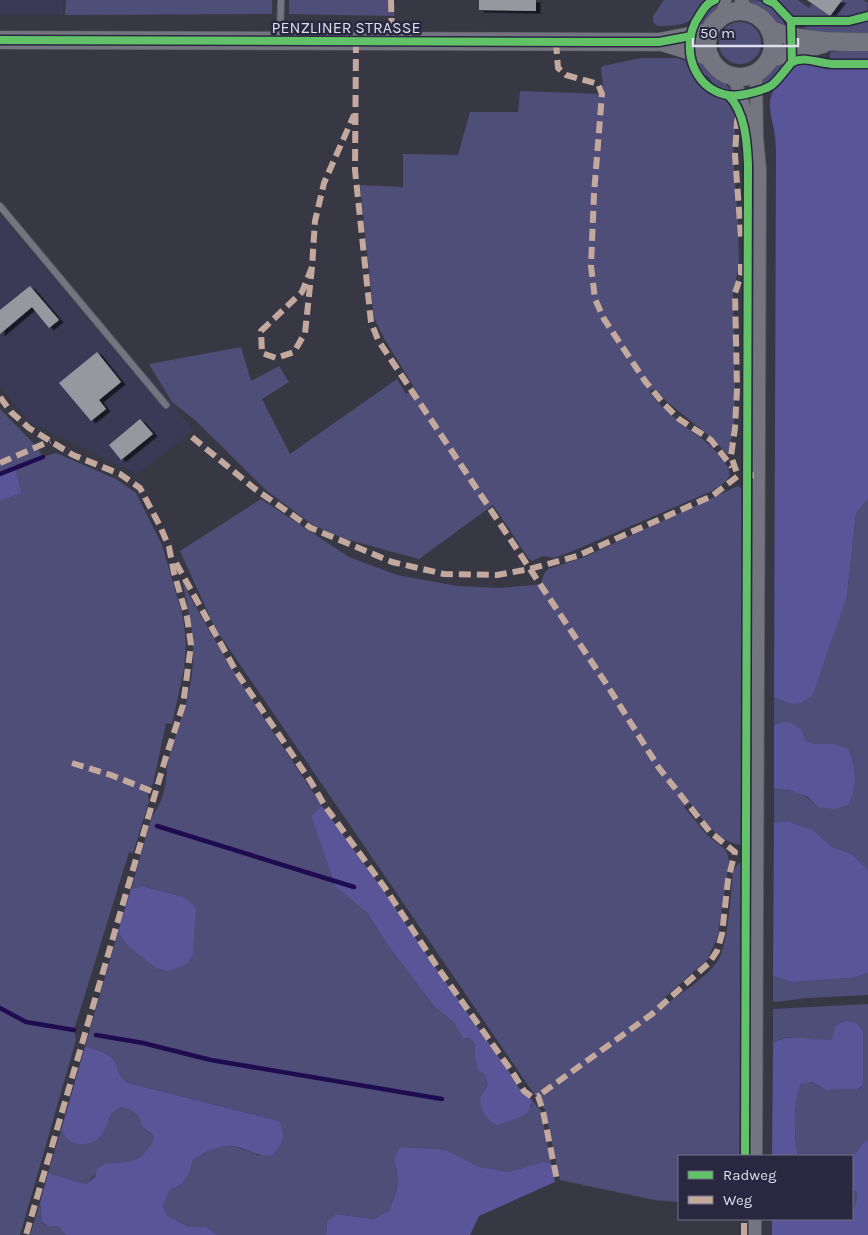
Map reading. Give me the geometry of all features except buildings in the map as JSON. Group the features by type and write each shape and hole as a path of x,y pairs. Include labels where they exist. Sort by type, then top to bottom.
{"main road":[{"path":"744,6 759,17 770,30 773,39 770,58 764,67 756,73 745,77 733,76 718,68 710,57 708,44 710,32 724,8 735,12 744,6"},
{"path":"770,30 828,42 868,42"},
{"name":"PENZLINER STRASSE","path":"0,40 659,42 710,32"},
{"name":"PENZLINER STRASSE","path":"659,42 710,57"},
{"path":"770,58 828,42"}],"street":[{"path":"756,73 757,138 760,170 756,1155"},
{"path":"733,76 757,138"},
{"path":"755,1220 755,1235"}],"lane":[{"path":"280,41 281,0"},
{"path":"0,206 166,405"}],"shaded area":[{"path":"0,0 63,0 63,15 0,15"},
{"path":"66,0 272,0 272,14 65,15"},
{"path":"289,0 394,0 394,16 289,14"},
{"path":"664,0 707,0 691,20 682,24 659,26 653,22 653,16"},
{"path":"746,0 760,1 775,9 785,26 774,25"},
{"path":"774,0 798,0 809,8 812,4 830,16 842,0 863,0 868,3 868,14 849,19 792,19"},
{"path":"719,1 712,19 695,29 704,12"},
{"path":"868,21 868,33 800,34 803,29 809,26 849,26"},
{"path":"744,22 752,25 758,31 761,43 758,55 752,61 736,64 728,61 722,55 719,39 722,31 728,25"},
{"path":"868,49 868,62 830,62 830,52"},
{"path":"641,58 677,58 686,61 694,77 699,82 730,101 736,118 733,154 739,264 733,293 734,425 728,455 713,439 665,400 655,389 649,391 665,410 706,442 724,461 728,467 729,474 722,485 573,551 554,558 543,556 532,561 493,505 419,559 345,539 313,525 267,491 196,421 172,402 149,364 241,347 251,381 279,366 289,382 262,399 290,454 397,379 406,394 415,389 374,318 360,185 403,187 403,154 458,155 470,112 518,112 520,91 604,94 601,68 603,66"},
{"path":"787,59 777,77 759,88 765,74 777,64"},
{"path":"693,60 707,65 734,93 720,91 709,84 712,82 706,75 702,78"},
{"path":"806,63 821,68 868,68 868,499 856,513 847,596 813,694 795,704 774,697 776,157 770,102 774,90 791,69"},
{"path":"0,215 140,381 148,375 193,430 137,474 29,422 0,386"},
{"path":"0,409 37,447 43,457 56,453 116,479 136,493 162,545 183,617 186,644 184,669 172,724 166,723 153,784 148,792 149,801 133,853 129,852 74,1030 76,1040 20,1235 0,1235 0,501 22,493 15,468 0,474"},
{"path":"15,468 22,493 0,501 0,474"},
{"path":"738,486 744,490 743,845 735,844 712,830 690,803 684,807 707,835 726,850 729,861 718,935 708,959 663,999 667,1004 700,979 717,962 724,945 733,871 743,860 742,1155 678,1155 678,1202 654,1200 560,1180 545,1110 215,628 180,551 261,499 349,557 397,575 457,586 501,588 542,584 544,574 548,569 582,558"},
{"path":"868,499 868,870 852,854 832,847 813,830 787,821 774,823 774,788 798,793 808,798 818,807 834,744 815,744 805,740 802,730 783,722 774,725 774,697 790,703 847,596 856,513"},
{"path":"182,581 232,668 322,806 311,816 335,886 368,914 389,947 434,1006 455,1024 463,1039 469,1038 475,1045 475,1058 485,1075 488,1085 481,1096 532,1107 532,1100 541,1111 551,1163 542,1162 509,1172 480,1167 448,1151 401,1147 395,1166 399,1180 390,1210 374,1219 336,1214 327,1221 326,1235 218,1235 206,1227 189,1227 168,1216 163,1206 170,1190 182,1184 189,1174 193,1160 211,1150 226,1146 241,1148 260,1156 279,1121 128,1083 120,1074 116,1063 111,1057 101,1051 85,1047 118,932 127,945 193,954 195,908 184,897 142,886 131,889 152,816 163,795 167,767 183,714 192,673 193,644"},
{"path":"783,722 791,723 802,730 805,740 815,744 834,744 848,749 853,764 855,784 848,805 835,809 818,807 808,797 789,790 774,788 774,725"},
{"path":"322,806 383,890 522,1093 532,1100 528,1111 520,1117 497,1125 489,1120 482,1109 480,1100 488,1085 485,1075 478,1070 473,1042 469,1038 463,1039 455,1024 434,1006 389,947 368,914 335,886 311,816"},
{"path":"787,821 813,830 832,847 852,854 868,870 868,973 851,978 792,982 773,976 774,823"},
{"path":"142,886 184,897 196,908 193,954 187,964 168,971 156,968 127,945 118,932 131,889"},
{"path":"868,973 868,995 773,1001 773,976 792,982 851,978"},
{"path":"868,1004 868,1140 865,1141 853,1157 853,1155 798,1155 795,1119 798,1091 801,1084 812,1082 826,1090 859,1089 863,1085 863,1031 857,1023 827,1040 815,1041 787,1037 773,1043 773,1009"},
{"path":"846,1021 857,1023 863,1031 863,1085 858,1089 826,1090 812,1082 801,1084 798,1091 795,1119 798,1155 772,1155 773,1043 787,1038 832,1039 835,1026"},
{"path":"85,1047 101,1051 111,1057 116,1063 120,1074 128,1083 279,1121 283,1136 281,1144 271,1156 259,1155 234,1146 216,1148 193,1160 189,1174 182,1184 170,1190 163,1206 168,1216 189,1227 206,1227 218,1235 66,1235 58,1226 48,1227 42,1222 40,1203 48,1173 86,1184 95,1177 97,1169 107,1163 129,1162 141,1157 152,1144 154,1137 142,1126 139,1117 131,1110 120,1107 112,1113 105,1129 93,1142 80,1144 70,1141 66,1137 61,1130"},
{"path":"119,1107 131,1110 139,1117 142,1126 154,1137 153,1144 141,1157 129,1162 107,1163 86,1184 48,1173 61,1130 70,1141 103,1133 108,1118"},
{"path":"868,1140 868,1235 772,1235 772,1220 853,1220 857,1192 853,1190 853,1157 865,1141"},
{"path":"401,1147 448,1151 480,1167 509,1172 542,1162 551,1163 555,1182 479,1216 470,1235 326,1235 327,1221 336,1214 374,1219 390,1210 398,1182 395,1158"},
{"path":"853,1190 857,1192 858,1203 853,1211"},
{"path":"40,1203 42,1223 48,1227 58,1226 66,1235 30,1235"}],"waterway":[{"path":"0,474 43,457"},
{"path":"157,826 354,887"},
{"path":"0,1008 26,1022 74,1030"},
{"path":"96,1035 143,1043 211,1060 442,1099"}],"marked path":[{"path":"391,0 392,41"},
{"path":"356,41 355,170 371,322 378,340 607,685 659,768 710,832 735,852 728,880 722,934 717,951 709,963 652,1014 538,1096"},
{"path":"556,42 558,68 566,75 598,84 602,94 594,194 591,266 595,299 604,319 645,381 679,419 711,440 732,467"},
{"path":"312,267 305,333 294,352 276,358 262,353 261,331 302,292 312,267 315,221 324,183 354,115"},
{"path":"738,117 735,155 741,237"},
{"path":"192,437 255,489 311,528 392,562 444,574 497,575 530,569 577,556 712,496 738,476 731,456 737,389 735,293 741,275 741,264"},
{"path":"0,397 11,412 29,428 73,455 120,474 140,488 169,547 174,573 187,617 191,645 183,705 165,760 26,1235"},
{"path":"0,463 50,441"},
{"path":"742,476 760,475"},
{"path":"176,563 237,673 311,782 325,806 385,888 524,1091 532,1097 538,1096 543,1111 557,1180"},
{"path":"72,763 111,775 156,793"},
{"path":"744,1220 744,1235"}],"cycle path":[{"path":"715,0 704,8 692,30 690,44 691,59 696,72 705,83 716,91 730,95 746,94 769,87 792,62 791,21 774,3 767,0"},
{"path":"791,21 849,21 868,16"},
{"path":"0,40 659,42 691,36"},
{"path":"792,62 807,60 832,64 868,64"},
{"path":"729,96 739,110 742,119 746,137 748,164 745,1155"}]}
